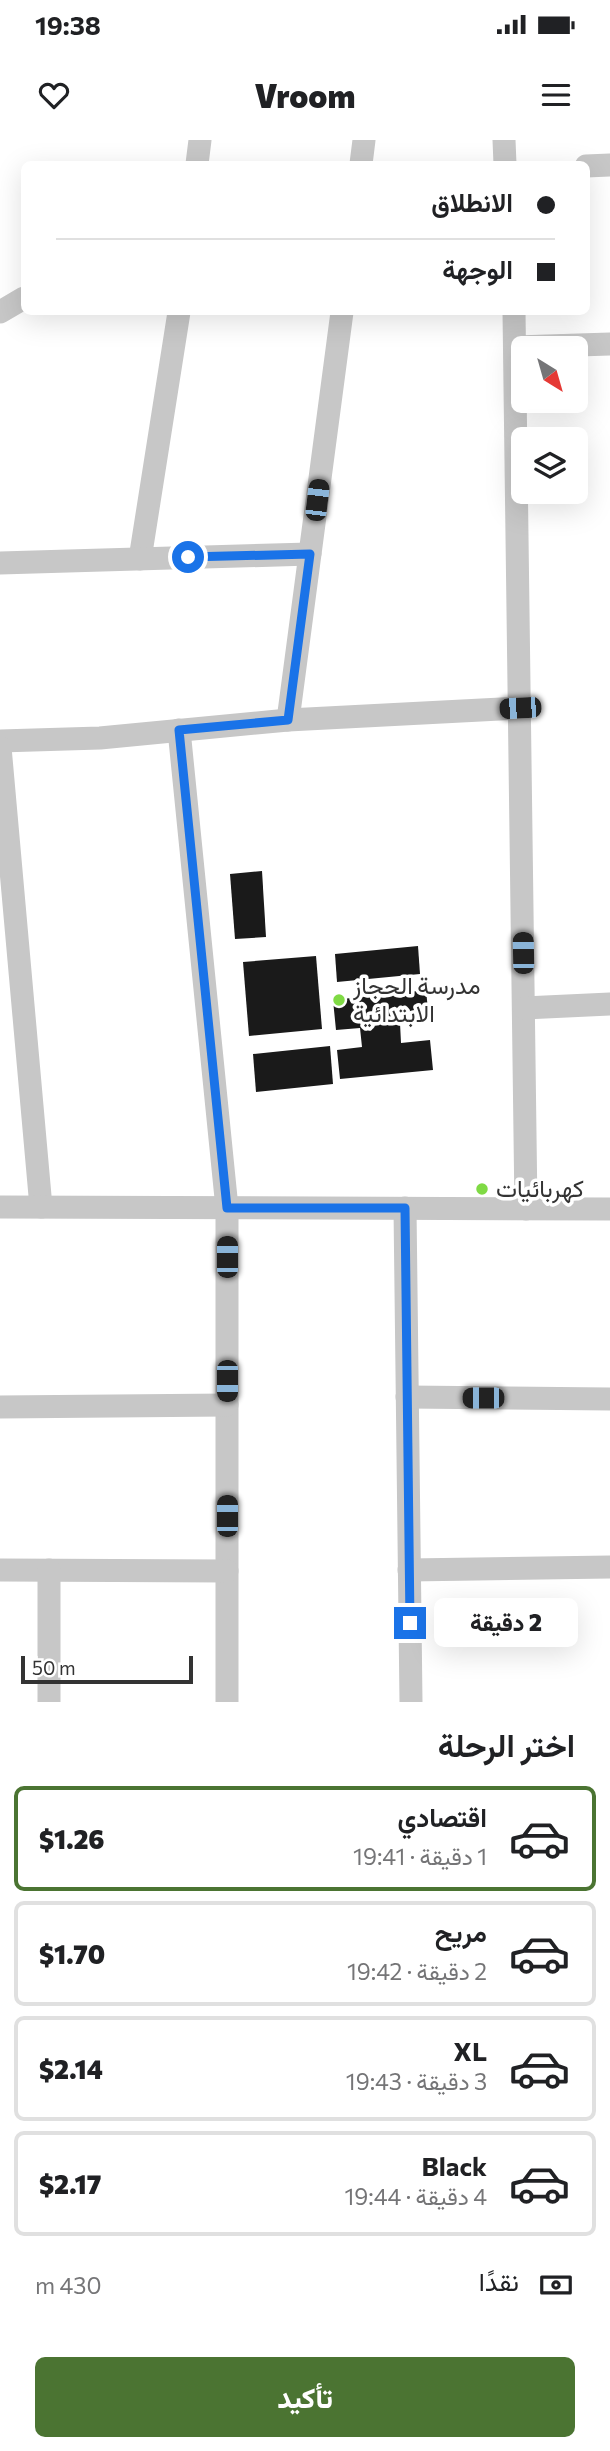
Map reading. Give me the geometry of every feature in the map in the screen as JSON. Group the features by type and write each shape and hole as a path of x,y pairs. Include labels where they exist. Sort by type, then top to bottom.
{"street":[{"path":"198,161 201,140"},
{"path":"361,161 364,140"},
{"path":"504,140 505,161"},
{"path":"590,166 610,165"},
{"path":"0,312 21,300"},
{"path":"139,559 179,315"},
{"path":"288,720 342,315"},
{"path":"514,315 515,336"},
{"path":"588,345 610,344"},
{"path":"517,413 526,1209"},
{"path":"0,563 310,554"},
{"path":"0,741 100,738 288,720 520,708"},
{"path":"179,730 227,1208 228,1702"},
{"path":"0,747 41,1207"},
{"path":"524,1008 610,1004"},
{"path":"0,1207 610,1209"},
{"path":"405,1208 411,1702"},
{"path":"407,1397 610,1399"},
{"path":"0,1407 227,1405"},
{"path":"409,1570 610,1567"},
{"path":"0,1570 227,1571"},
{"path":"49,1570 49,1702"}],"building":[{"path":"262,871 266,937 235,939 230,874"},
{"path":"418,946 420,974 337,982 335,954"},
{"path":"316,956 322,1029 249,1036 243,962"},
{"path":"426,990 429,1020 400,1023 401,1043 430,1040 433,1070 340,1079 337,1050 362,1047 360,1028 336,1030 333,1000"},
{"path":"330,1046 333,1084 256,1092 253,1054"}],"place":[{"name":"مدرسة الحجاز الابتدائية","path":"339,1000"},
{"name":"كهربائيات","path":"482,1189"}],"route":[{"path":"188,557 310,554 288,720 179,730 227,1208 405,1208 410,1623"}]}
